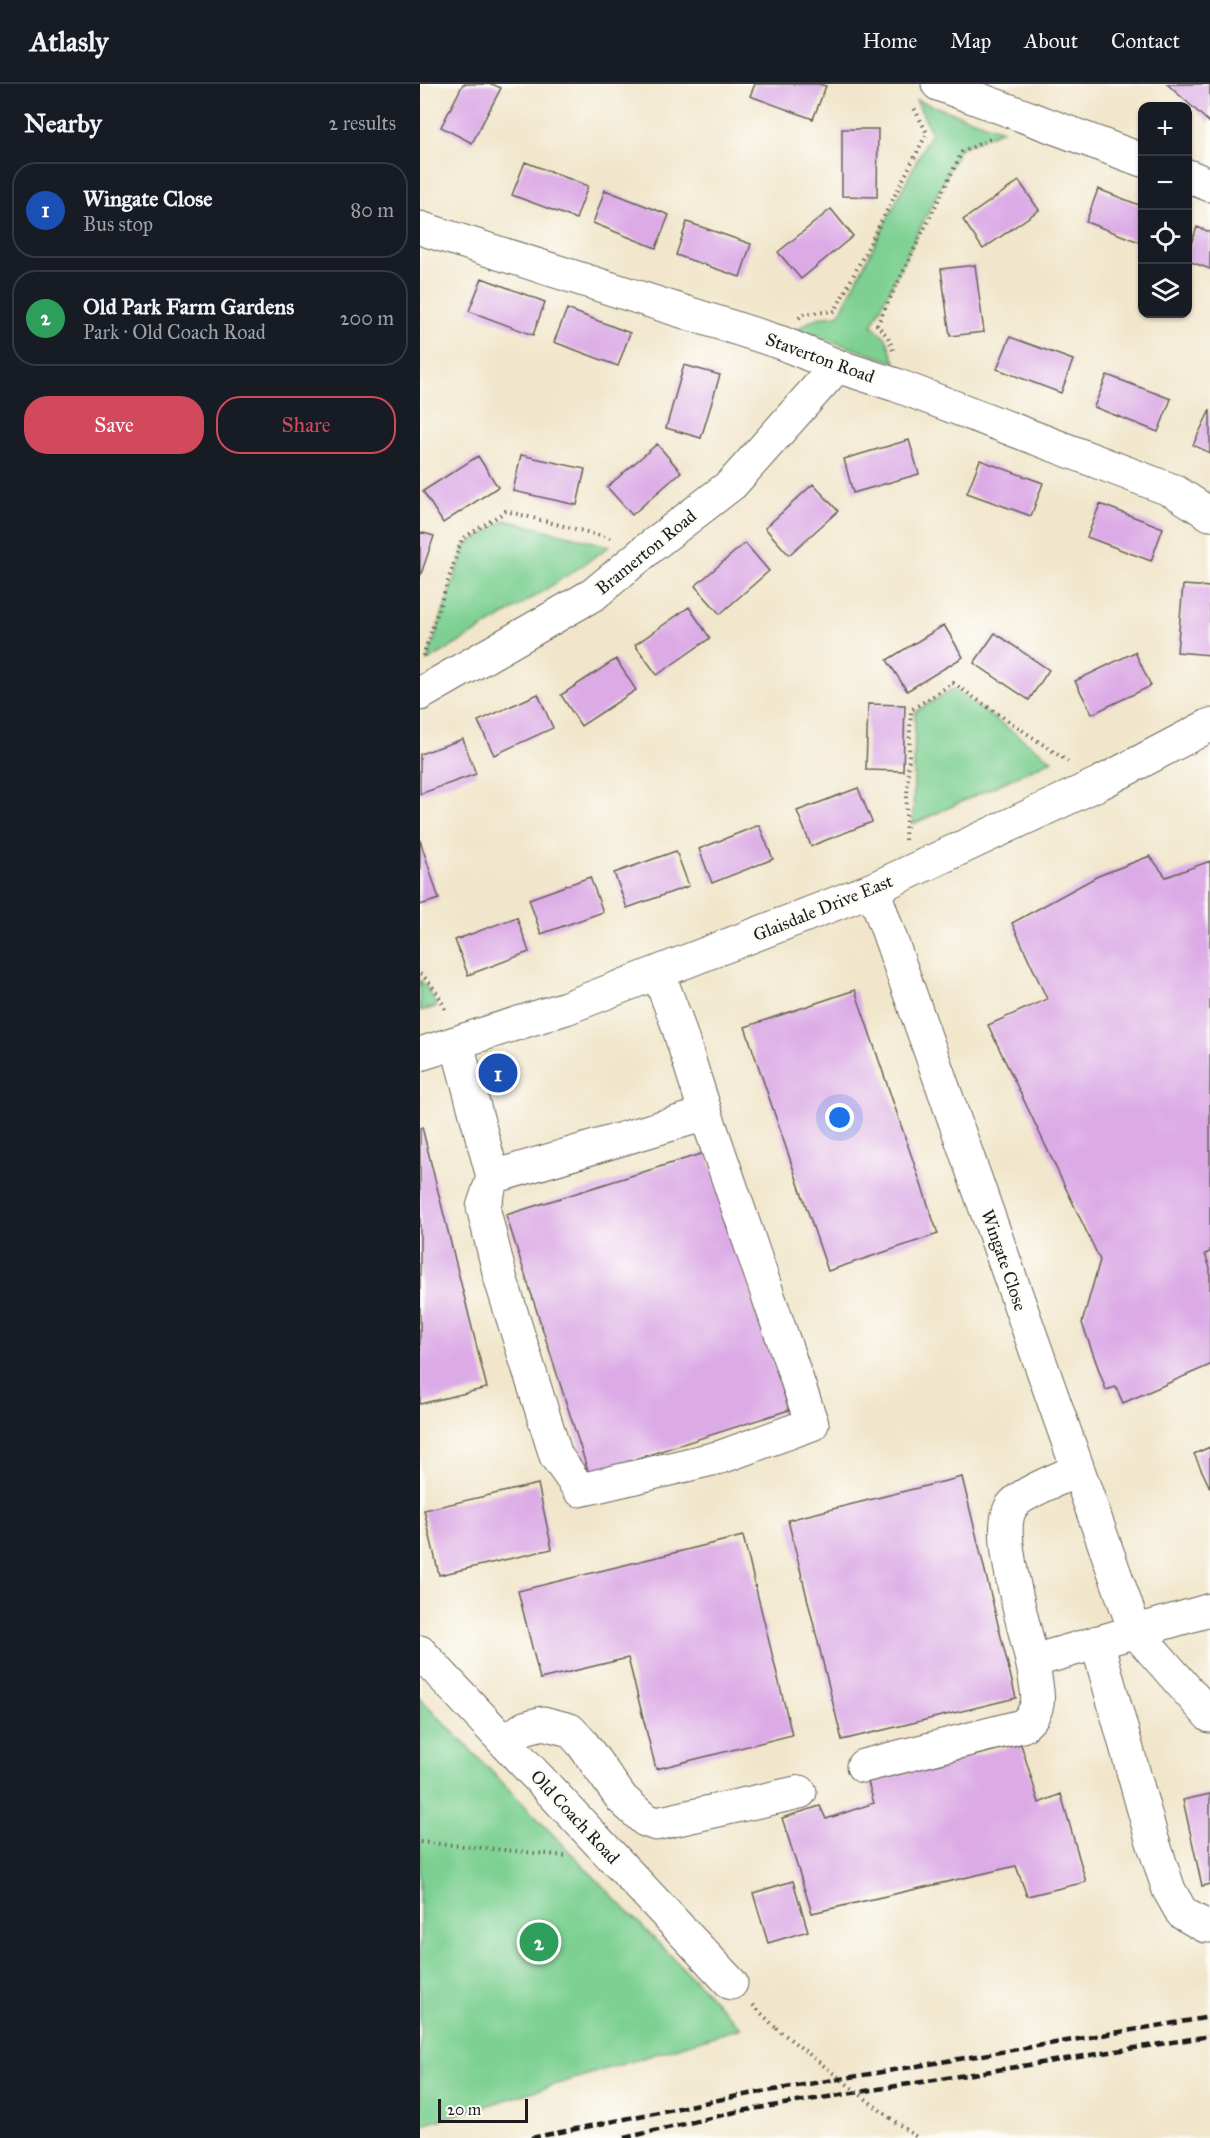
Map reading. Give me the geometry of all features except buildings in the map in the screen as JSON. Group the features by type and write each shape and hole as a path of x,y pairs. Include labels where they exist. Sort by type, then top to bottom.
{"street":[{"path":"923,91 1023,117 1138,158"},
{"path":"1192,178 1210,185"},
{"name":"Staverton Road","path":"420,228 782,343 837,366 897,385 1173,491 1210,514"},
{"name":"Bramerton Road","path":"420,694 594,594 732,484 837,366"},
{"name":"Glaisdale Drive East","path":"420,1054 566,1008 873,889 1100,783 1210,725"},
{"name":"Wingate Close","path":"873,889 1135,1631"},
{"path":"457,1044 493,1177 483,1206 501,1281 556,1456 580,1490 721,1457 812,1424 676,1020 658,973"},
{"path":"493,1177 706,1114"},
{"path":"863,1766 1022,1726 1032,1718 1038,1702 1033,1661 1008,1557 1006,1524 1010,1507 1023,1497 1078,1470"},
{"path":"1033,1661 1205,1611"},
{"path":"1135,1631 1210,1716"},
{"path":"1097,1642 1152,1839 1169,1890 1182,1913 1205,1926 1210,1926"},
{"name":"Old Coach Road","path":"420,1652 731,1983"},
{"path":"505,1742 524,1728 543,1723 570,1730 622,1799 645,1820 656,1824 800,1792"}],"path":[{"path":"782,343 792,324 803,314 835,311 927,133 923,91"},
{"path":"897,385 900,366 888,337 877,325 962,152 1007,131 1023,117"},
{"path":"422,659 462,539 506,511 649,548"},
{"path":"904,874 911,710 953,683 1100,783"},
{"path":"420,974 442,1000 457,1044"},
{"path":"420,1842 574,1856 603,1847"},
{"path":"776,2028 918,2138"}],"green space":[{"path":"916,100 1002,130 960,148 872,325 886,338 895,362 797,330 816,318 839,315 931,132"},
{"path":"505,520 610,546 520,606 427,661 465,546"},
{"path":"953,689 1052,760 913,824 915,712"},
{"path":"420,980 428,989 437,1007 420,1011"},
{"path":"420,1698 741,2028 420,2126"}],"railway":[{"path":"531,2138 738,2096 1210,2017"},
{"path":"624,2138 740,2111 1210,2036"}],"place":[{"name":"Wingate Close","path":"498,1073"},
{"name":"Old Park Farm Gardens","path":"539,1942"}]}
